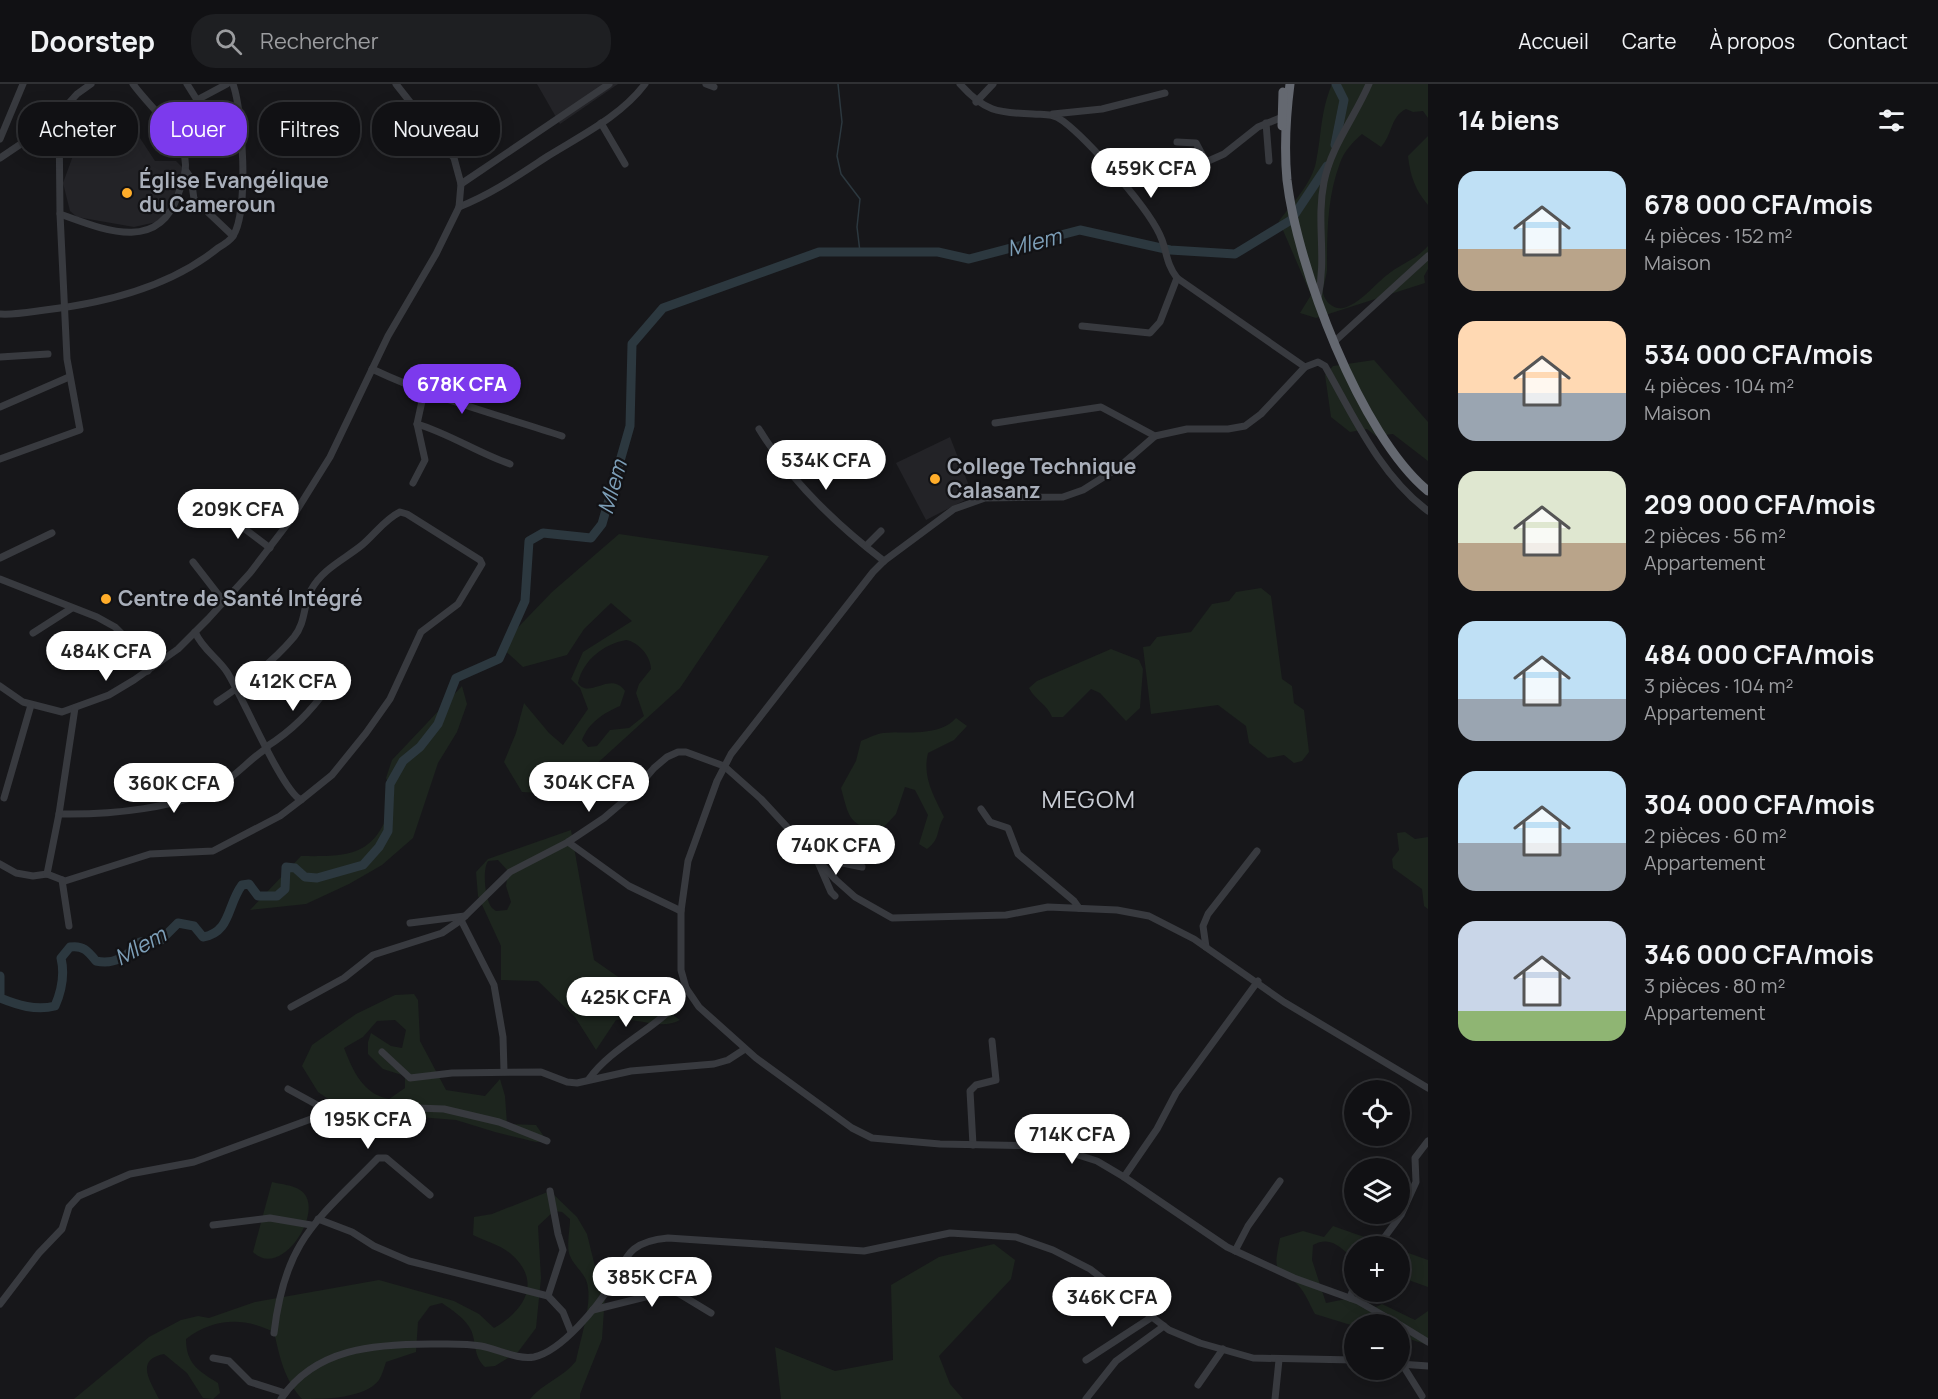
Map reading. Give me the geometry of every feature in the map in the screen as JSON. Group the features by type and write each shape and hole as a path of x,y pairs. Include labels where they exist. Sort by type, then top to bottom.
{"highway":[{"path":"1284,84 1287,180 1300,244 1318,298 1357,391 1389,449 1400,464 1428,491"},
{"path":"1284,116 1290,84"}],"street":[{"path":"0,139 23,84"},
{"path":"70,102 91,84"},
{"path":"134,84 180,143 186,171 191,178 194,199 233,236"},
{"path":"187,84 197,100 227,84"},
{"path":"0,314 66,308 115,298 184,272 202,262 233,236 238,215 244,158 239,100 233,84"},
{"path":"0,686 31,705 55,712 75,708 109,695 148,671 178,649 224,602 270,548 318,478 404,306 436,254 459,207 461,184 454,158 396,84"},
{"path":"461,184 609,84"},
{"path":"459,207 490,195 601,123 634,99 645,84"},
{"path":"706,84 714,87"},
{"path":"960,84 976,102 996,111 1053,114 1102,110 1165,93"},
{"path":"976,102 993,84"},
{"path":"1318,298 1324,264 1320,224 1324,182 1333,155 1369,84"},
{"path":"1053,114 1098,154 1141,207 1162,240 1167,264 1177,278 1305,367"},
{"path":"1178,142 1196,144 1206,162 1224,154 1266,123 1284,116"},
{"path":"601,123 625,164"},
{"path":"1266,123 1269,161"},
{"path":"0,158 18,146"},
{"path":"0,459 80,430 69,377 60,214 59,156"},
{"path":"60,214 106,230 122,233 154,228 173,209 186,171"},
{"path":"1335,341 1428,256"},
{"path":"1082,326 1150,333 1160,322 1177,278"},
{"path":"0,357 48,354"},
{"path":"1344,1296 1294,1278 1235,1251 1097,1161 1057,1148 972,1145 866,1136 772,1071 703,1011 686,988 681,970 681,911 690,852 724,766 749,729 884,561 954,509 975,499 1052,498 1083,490 1118,468 1155,436 1187,429 1228,429 1245,426 1261,414 1305,367 1314,362 1325,366 1376,455 1401,488 1428,511"},
{"path":"372,369 424,393 467,404 562,436"},
{"path":"0,407 69,377"},
{"path":"413,483 425,460 417,424 424,393"},
{"path":"995,423 1101,407 1155,436"},
{"path":"417,424 444,432 495,459 510,464"},
{"path":"759,429 778,458 800,482 884,561"},
{"path":"221,511 270,548"},
{"path":"0,864 16,873 33,876 47,874 62,880 72,880 150,854 196,852 224,847 288,811 332,775 381,713 397,685 421,632 458,604 478,576 482,564 480,560 407,514 400,512 392,516 362,544 326,572 312,588 303,624 294,637 235,690 217,702"},
{"path":"866,546 881,531"},
{"path":"0,558 52,533"},
{"path":"193,562 224,602"},
{"path":"0,579 98,617 123,633 148,671"},
{"path":"33,633 72,608"},
{"path":"195,632 201,646 227,672 267,748 294,793 301,800"},
{"path":"59,814 113,812 186,798 223,783 290,732 303,720 329,686"},
{"path":"4,798 31,705"},
{"path":"47,874 59,814 75,708"},
{"path":"291,1007 344,978 374,955 442,933 463,918 510,872 568,842 617,808 667,757 678,752 686,752 724,766 761,799 855,897 892,918 1006,915 1043,907 1139,913 1206,946 1258,981 1284,1002 1428,1088"},
{"path":"981,809 990,822 1008,828 1018,854 1074,901 1079,908"},
{"path":"568,842 622,882 681,911"},
{"path":"1206,946 1203,926 1208,914 1257,851"},
{"path":"816,857 862,867"},
{"path":"816,857 831,892 835,896"},
{"path":"62,880 69,927"},
{"path":"410,923 463,918"},
{"path":"463,918 494,985 502,1026 504,1071"},
{"path":"1124,1177 1158,1128 1176,1093 1258,981"},
{"path":"589,1079 609,1055 664,1015 686,988"},
{"path":"972,1145 970,1091 976,1085 996,1080 992,1041"},
{"path":"382,1052 410,1078 504,1071 541,1072 571,1083 631,1071 714,1064 728,1060 745,1049"},
{"path":"288,1089 330,1112"},
{"path":"0,1304 39,1252 62,1229 69,1207 79,1196 130,1174 194,1162 330,1112 389,1107 444,1108 499,1122 547,1141"},
{"path":"1385,1236 1401,1215 1416,1182 1415,1158 1428,1141"},
{"path":"274,1333 283,1283 292,1255 311,1225 382,1156 430,1195"},
{"path":"1235,1251 1248,1226 1280,1181"},
{"path":"548,1296 563,1246 558,1234 550,1191"},
{"path":"213,1225 270,1218 311,1225"},
{"path":"318,1219 352,1232 374,1246 410,1261 548,1296 562,1312 571,1332"},
{"path":"213,1358 229,1361 250,1382 284,1397 295,1382 321,1362 358,1349 388,1345 463,1344 533,1357 549,1351 571,1332 593,1310 629,1254 642,1244 654,1239 681,1238 713,1242 773,1243 864,1251 925,1236 963,1232 1016,1237 1053,1250 1099,1275 1177,1334 1253,1358 1344,1360"},
{"path":"593,1310 669,1291 678,1293 711,1313"},
{"path":"1357,1302 1379,1314"},
{"path":"1086,1360 1152,1317"},
{"path":"1086,1399 1116,1361 1164,1326"},
{"path":"1410,1331 1428,1342"},
{"path":"1198,1385 1223,1349"},
{"path":"1275,1399 1279,1360"},
{"path":"1410,1365 1428,1366"},
{"path":"1410,1378 1422,1396"}],"shaded area":[{"path":"537,84 618,84 560,124"},
{"path":"1332,84 1428,84 1428,118 1423,111 1413,112 1406,109 1397,116 1381,147 1362,134 1344,155 1330,202 1324,296 1330,305 1336,308 1349,306 1428,246 1428,269 1424,276 1425,283 1316,318 1300,313 1311,295 1279,221 1301,193 1314,170 1323,114"},
{"path":"138,135 155,161 176,161 182,167 182,180 176,198 161,221 134,227 77,217 70,211 63,183 73,156 138,156"},
{"path":"1428,136 1428,205 1414,182 1408,156"},
{"path":"1374,360 1428,422 1428,461 1393,434 1376,436 1367,429 1350,432 1331,417 1325,375 1333,366"},
{"name":"College Technique Calasanz","path":"950,437 973,496 926,520 896,463"},
{"path":"619,534 769,556 680,688 591,769 542,793 522,792 504,762 516,733 524,703 549,733 563,745 588,709 580,688 571,679 583,652 632,621 611,603 584,629 567,655 523,667 500,646 552,592","holes":["631,641 643,651 649,660 651,669 639,684 636,693 644,716 629,728 610,730 597,746 588,747 582,740 585,734 593,723 620,706 625,691 613,683 583,687 578,683 581,675 590,660 602,649 618,642"]},
{"path":"1261,588 1271,596 1282,679 1292,686 1294,703 1304,710 1309,752 1302,761 1294,763 1284,755 1268,758 1249,743 1246,726 1218,705 1151,714 1143,647 1150,646 1157,637 1191,632 1212,604 1229,601 1236,592"},
{"path":"1111,649 1139,660 1143,669 1140,708 1126,721 1100,693 1091,689 1063,717 1052,717 1029,688 1037,681"},
{"path":"462,686 467,704 457,732 438,763 413,838 382,865 349,884 306,904 250,910 301,856 350,853 372,841 387,816 394,797 386,778 392,760"},
{"path":"956,718 967,726 954,740 928,753 928,778 944,817 936,838 927,849 919,844 928,815 915,790 905,787 896,814 882,829 863,826 852,819 841,788 856,761 861,741 883,733 932,731 949,724"},
{"path":"571,830 594,960 680,1020 657,1024 616,1020 596,1050 575,1017 538,981 501,980 501,946 478,896 476,872 488,859","holes":["498,860 508,871 506,886 511,902 507,910 496,911 492,908 486,892 486,865 488,861"]},
{"path":"1405,832 1415,839 1428,837 1428,909 1424,906 1422,889 1393,868 1392,859 1399,850 1397,833"},
{"path":"414,994 418,1000 420,1041 446,1090 485,1096 500,1079 505,1096 507,1124 536,1125 547,1141 536,1142 456,1120 407,1116 360,1121 318,1092 302,1066 312,1045 356,1014 395,995","holes":["395,1020 406,1030 402,1048 391,1046 371,1033 368,1042 368,1054 383,1069 405,1076 405,1088 389,1099 366,1087 351,1065 344,1048 363,1037 377,1021"]},
{"path":"272,1182 300,1190 307,1199 309,1211 298,1238 288,1250 277,1257 264,1258 253,1252"},
{"path":"550,1191 577,1217 587,1234 601,1291 605,1295 602,1339 580,1399 530,1399 576,1361 588,1305 587,1283 569,1253 570,1219 562,1212 554,1211 538,1226 541,1278 536,1328 518,1352 495,1366 485,1367 481,1363 471,1330 458,1315 442,1303 430,1306 418,1322 416,1352 386,1362 379,1380 373,1386 343,1397 302,1399 287,1376 274,1332 251,1324 229,1322 207,1327 186,1339 191,1361 218,1383 220,1393 213,1399 203,1398 187,1373 164,1354 149,1361 147,1366 149,1379 159,1399 74,1399 149,1337 181,1320 198,1316 209,1318 255,1302 379,1280 454,1301 479,1314 494,1328 514,1313 526,1295 528,1285 521,1265 511,1254 473,1235 474,1217 492,1214"},
{"path":"1333,1226 1362,1236 1344,1236 1344,1250 1325,1241 1313,1245 1312,1260 1326,1303 1344,1299 1344,1302 1366,1302 1376,1307 1382,1304 1403,1314 1344,1314 1344,1323 1315,1314 1301,1288 1280,1270 1277,1258 1280,1238 1303,1231 1324,1237"},
{"path":"994,1244 1015,1260 1011,1279 939,1356 950,1384 963,1399 781,1399 775,1347 835,1371 893,1360 891,1285 939,1257"},
{"path":"1410,1254 1428,1260 1428,1287 1410,1281"},
{"path":"1428,1311 1428,1345 1410,1339 1410,1318 1415,1320"}],"waterway":[{"path":"838,84 842,122 837,156 841,174 860,199 857,227 860,252"},
{"name":"Mlem","path":"1335,145 1344,100 1336,84"},
{"name":"Mlem","path":"0,976 0,998 27,1007 55,1006 62,982 61,958 70,947 85,950 96,961 109,962 126,955 140,942 161,940 178,923 194,926 203,937 219,930 224,924 242,885 249,884 258,896 277,896 285,889 286,867 295,868 305,877 317,878 363,865 379,847 388,831 390,784 403,761 420,747 438,724 456,678 499,659 525,601 529,541 543,533 591,538 602,524 630,426 632,344 663,308 819,252 938,252 969,259 1080,230 1170,250 1235,254 1291,220 1327,166"}],"place":[{"name":"Église Evangélique du Cameroun","path":"127,193"},
{"name":"College Technique Calasanz","path":"935,479"},
{"name":"Centre de Santé Intégré","path":"106,599"}],"district":[{"name":"MEGOM","path":"1089,800"}]}
